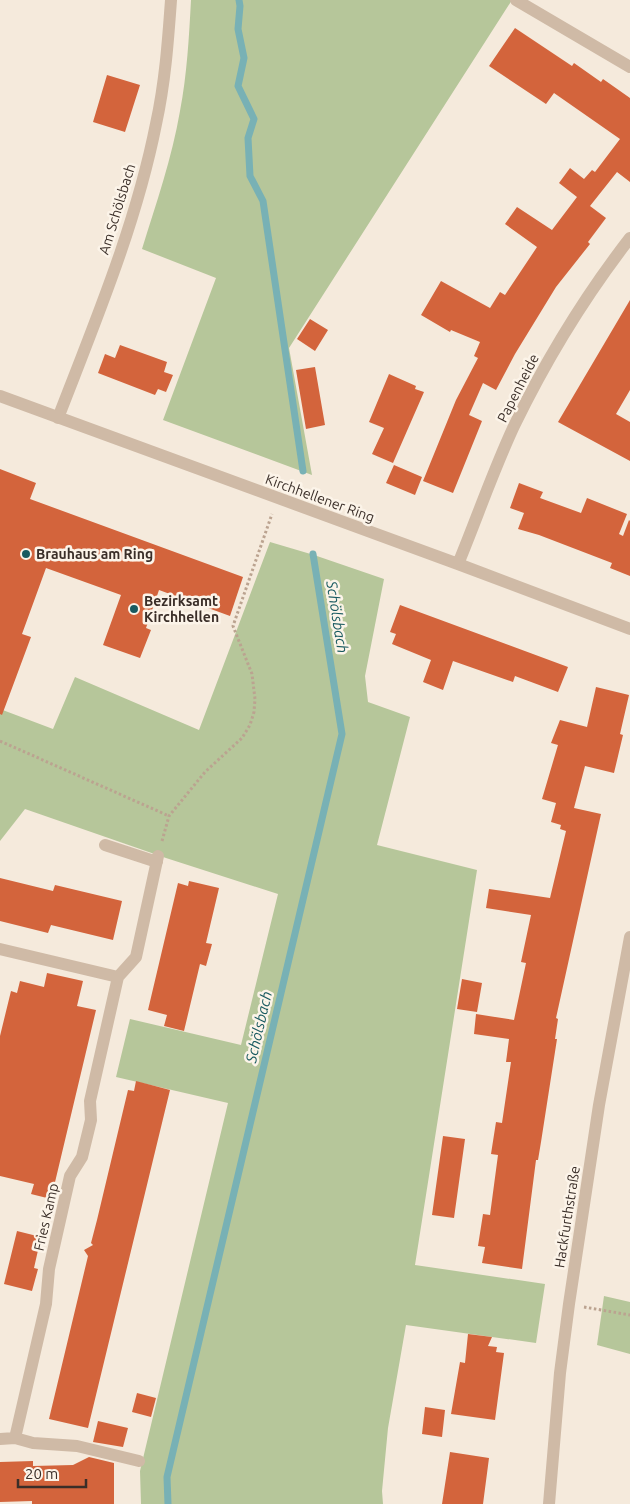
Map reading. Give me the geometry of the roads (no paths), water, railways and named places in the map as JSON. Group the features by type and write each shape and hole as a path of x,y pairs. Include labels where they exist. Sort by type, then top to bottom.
{"street":[{"name":"Am Schölsbach","path":"58,418 99,312 136,206 156,124 167,58 171,0"},
{"path":"516,0 630,67"},
{"name":"Papenheide","path":"458,564 514,428 541,374 577,313 609,265 630,238"},
{"name":"Kirchhellener Ring","path":"0,396 630,629"},
{"name":"Fries Kamp","path":"14,1438 46,1304 49,1269 70,1176 82,1157 91,1120 90,1101 118,977 136,957 157,859 105,845"},
{"name":"Hackfurthstraße","path":"549,1504 560,1373 569,1304 599,1105 630,937"},
{"path":"0,949 118,977"},
{"path":"0,1438 14,1438 34,1444 77,1446 139,1461"}],"waterway":[{"name":"Schölsbach","path":"239,0 238,29 244,58 238,86 254,119 248,138 250,176 263,201 303,471"},
{"name":"Schölsbach","path":"168,1504 167,1477 342,734 313,554"}],"place":[{"name":"Brauhaus am Ring","path":"26,554"},
{"name":"Bezirksamt Kirchhellen","path":"134,609"}]}
